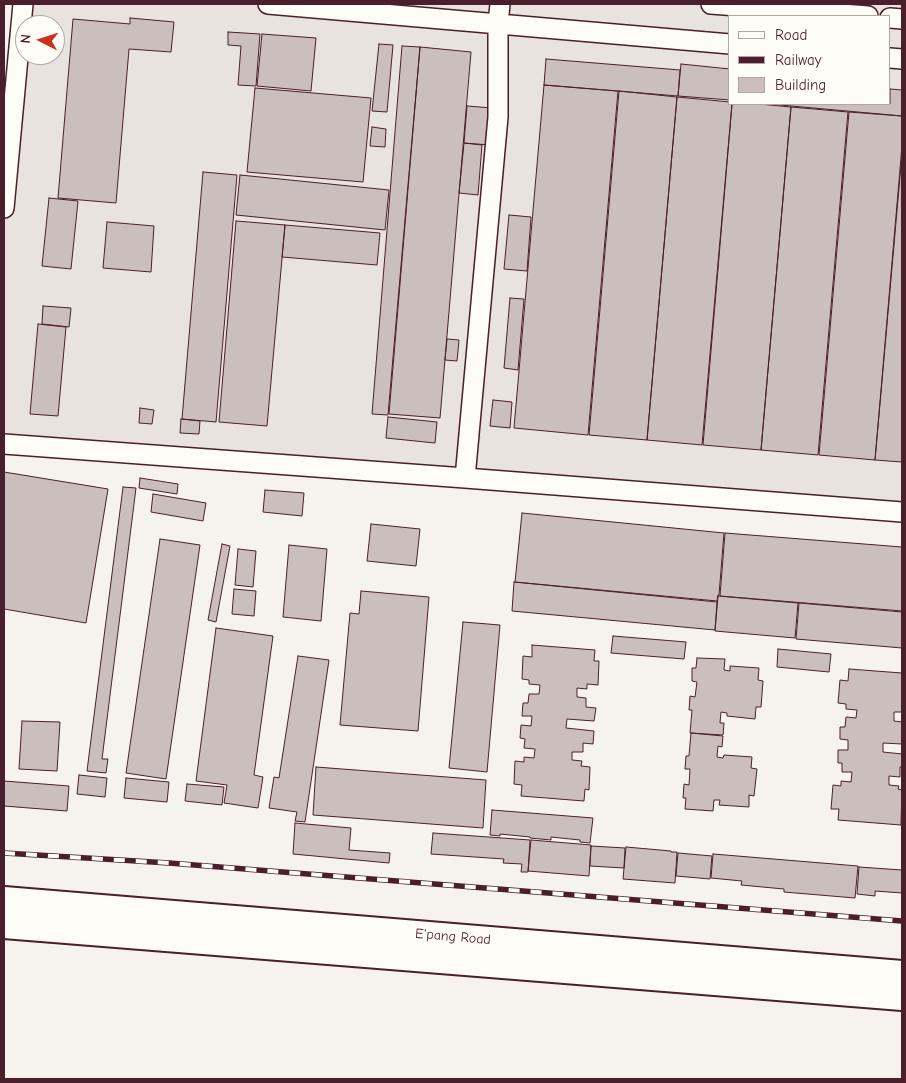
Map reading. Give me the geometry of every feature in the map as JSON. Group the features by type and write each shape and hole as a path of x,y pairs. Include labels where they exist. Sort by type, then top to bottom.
{"main road":[{"name":"E'pang Road","path":"4,900 902,974"},
{"name":"E'pang Road","path":"4,925 902,997"}],"street":[{"path":"4,208 22,4"},
{"path":"268,4 314,6 728,44"},
{"path":"465,478 498,117 498,24 500,4"},
{"path":"711,4 739,11 842,15"},
{"path":"4,444 902,512"}],"shaded area":[{"path":"19,4 902,4 902,517 4,448 4,170 15,48 15,65 65,65 65,15 18,15"}],"building":[{"path":"130,18 174,22 171,52 129,49 116,203 58,198 73,19 130,24"},
{"path":"228,32 260,34 256,86 238,85 241,46 228,45"},
{"path":"262,34 316,38 311,91 257,86"},
{"path":"379,44 393,45 387,112 372,111"},
{"path":"402,46 420,47 388,415 372,414"},
{"path":"420,47 471,52 440,418 389,414"},
{"path":"546,59 680,70 678,96 544,85"},
{"path":"681,64 728,69 728,100 678,96"},
{"path":"544,85 618,91 588,435 514,428"},
{"path":"255,88 371,98 363,182 247,172"},
{"path":"891,89 902,90 902,116 780,105 891,105"},
{"path":"619,91 677,97 647,440 589,435"},
{"path":"677,97 728,102 728,105 732,105 702,445 647,440"},
{"path":"732,105 791,107 761,450 703,445"},
{"path":"467,106 492,108 490,145 464,143"},
{"path":"791,107 848,112 818,455 761,450"},
{"path":"849,112 902,116 902,146 875,460 819,455"},
{"path":"372,127 386,129 385,147 370,146"},
{"path":"464,143 482,145 478,195 459,193"},
{"path":"902,154 902,462 875,460"},
{"path":"203,172 237,175 216,422 182,419"},
{"path":"240,175 389,190 385,230 236,215"},
{"path":"49,198 78,201 71,269 42,266"},
{"path":"509,215 531,217 527,271 504,269"},
{"path":"236,221 285,225 267,426 219,422"},
{"path":"107,222 154,226 151,272 103,268"},
{"path":"285,225 380,233 377,265 282,257"},
{"path":"510,298 524,299 518,370 504,368"},
{"path":"43,306 71,308 69,327 42,324"},
{"path":"38,324 66,327 58,416 30,414"},
{"path":"447,339 459,340 457,361 445,360"},
{"path":"493,400 512,402 510,428 490,426"},
{"path":"140,408 154,410 152,424 139,423"},
{"path":"388,417 437,422 435,443 386,438"},
{"path":"181,419 200,421 199,434 180,433"},
{"path":"4,472 108,489 86,623 4,609"},
{"path":"140,478 178,484 177,494 139,488"},
{"path":"123,487 136,488 102,759 108,759 106,773 87,771"},
{"path":"265,490 304,493 302,516 263,512"},
{"path":"153,494 206,503 203,521 151,512"},
{"path":"522,513 724,533 717,601 515,582"},
{"path":"371,524 420,529 416,566 367,561"},
{"path":"725,533 902,547 902,611 720,596"},
{"path":"160,539 200,545 166,779 126,773"},
{"path":"222,544 230,546 216,622 208,620"},
{"path":"289,545 327,549 321,621 283,617"},
{"path":"238,549 256,551 253,587 235,585"},
{"path":"514,582 717,602 715,630 512,611"},
{"path":"234,589 256,591 254,616 232,614"},
{"path":"361,591 429,597 418,731 340,725 350,613 359,614"},
{"path":"718,596 798,603 795,638 715,631"},
{"path":"799,603 902,612 902,648 796,639"},
{"path":"463,622 500,625 487,772 449,768"},
{"path":"216,628 273,636 254,775 263,777 258,808 224,803 227,785 196,781"},
{"path":"613,636 686,642 684,659 611,653"},
{"path":"532,645 595,650 594,661 599,661 598,685 587,684 587,689 577,688 577,697 586,698 586,707 596,708 594,721 567,719 566,728 594,731 593,744 583,743 583,752 572,752 572,760 582,761 581,766 590,767 589,790 585,789 584,801 521,796 522,785 514,784 515,761 524,762 524,757 534,758 535,749 524,748 525,739 520,738 521,725 531,726 532,716 522,716 523,703 528,703 529,694 539,694 540,685 529,684 529,680 522,679 523,656 532,657"},
{"path":"778,649 831,654 829,672 777,667"},
{"path":"298,656 329,660 305,822 295,821 297,812 269,808 274,777 279,778"},
{"path":"697,658 725,659 724,670 730,671 730,666 759,668 758,680 763,681 761,707 756,707 755,719 727,716 727,713 721,712 720,723 724,723 723,735 690,733 692,710 689,710 690,696 695,697 697,682 692,681 692,668 696,668"},
{"path":"849,669 902,673 902,712 894,712 894,721 902,722 902,744 883,743 883,752 902,754 900,777 889,776 889,785 899,786 898,789 902,790 901,825 838,820 839,809 831,809 833,785 841,786 841,781 851,782 852,772 842,772 842,763 838,763 838,750 848,750 848,740 840,739 840,727 845,727 846,717 856,718 857,710 846,709 846,704 838,703 840,680 848,681"},
{"path":"22,721 60,722 57,771 19,769"},
{"path":"691,733 723,736 722,747 718,746 717,757 723,758 724,755 752,757 751,768 757,769 754,796 749,795 749,807 719,805 720,800 714,800 713,811 685,809 686,798 683,798 684,784 689,785 690,769 685,769 686,756 689,756"},
{"path":"316,767 486,780 483,828 313,815"},
{"path":"79,775 107,778 105,797 77,794"},
{"path":"126,778 169,782 167,802 124,798"},
{"path":"4,781 69,786 67,811 4,806"},
{"path":"187,784 224,787 222,805 185,801"},
{"path":"492,810 593,818 590,843 551,837 551,840 500,834 500,836 490,835"},
{"path":"295,823 351,828 349,850 390,853 389,863 293,854"},
{"path":"433,833 530,840 528,872 521,872 522,864 503,863 504,859 431,854"},
{"path":"531,840 591,845 589,876 528,871"},
{"path":"591,846 625,848 624,868 590,866"},
{"path":"626,847 677,852 675,883 623,879"},
{"path":"678,853 712,856 710,879 676,876"},
{"path":"713,854 858,866 855,898 784,892 784,889 741,885 742,881 711,878"},
{"path":"859,867 902,870 902,893 875,891 875,896 857,894"}],"railway":[{"path":"4,853 169,863 902,921"}]}
